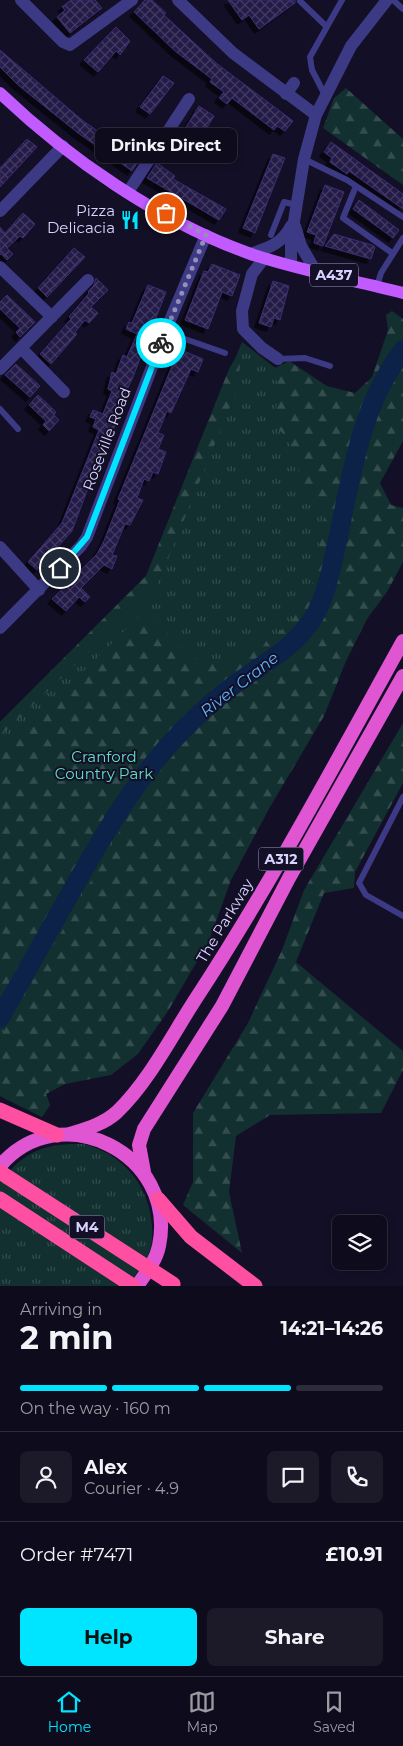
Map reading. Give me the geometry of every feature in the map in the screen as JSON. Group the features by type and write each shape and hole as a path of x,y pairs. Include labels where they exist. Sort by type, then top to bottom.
{"highway":[{"name":"The Parkway","path":"64,1135 104,1122 116,1114 149,1070 223,957 267,884 403,641"},
{"name":"A312","path":"138,1286 150,1268 159,1246 161,1231 158,1199 144,1172 139,1145 144,1129 222,1006 289,878 403,676"},
{"path":"0,1110 64,1135"},
{"name":"A312","path":"0,1166 8,1156 30,1143 64,1135 108,1143 124,1152 144,1172"},
{"name":"M4","path":"0,1172 174,1285"},
{"name":"M4","path":"0,1199 133,1286"},
{"path":"158,1199 191,1237 255,1286"}],"main road":[{"name":"A437","path":"0,93 63,146 128,192 206,235 252,254 403,293"}],"street":[{"path":"21,0 63,42 70,45 132,0"},
{"path":"178,0 233,53 316,115"},
{"path":"291,264 296,205 304,159 316,115 351,46 386,0"},
{"path":"286,94 294,83"},
{"path":"128,192 189,99"},
{"path":"0,211 63,146"},
{"path":"252,254 278,244 285,238 294,221"},
{"path":"294,221 301,246 315,270"},
{"name":"Roseville Road","path":"0,628 81,546 87,537 165,332 206,235"},
{"path":"265,257 252,274 242,311 244,329 262,348 278,359"},
{"path":"0,266 52,317"},
{"path":"0,369 88,280"},
{"path":"21,348 64,392"},
{"path":"0,547 38,590"}],"lane":[{"path":"326,96 312,70 310,57 342,0"},
{"path":"393,0 403,9"},
{"path":"300,1 326,26"},
{"path":"304,159 356,186 403,217"},
{"path":"356,186 343,218 392,253"},
{"path":"271,235 284,202 296,205"},
{"path":"377,286 381,273 403,238"},
{"path":"165,332 225,353"},
{"path":"278,359 305,358 330,366"},
{"path":"0,409 18,430"},
{"path":"403,797 359,883 366,895 403,916"}],"green space":[{"path":"346,88 403,139 403,185 323,128 334,98"},
{"path":"392,311 403,319 403,342 377,381 358,432 318,599 308,616 280,647 275,636 293,619 310,593 328,503 310,494 305,487 290,443 275,425 277,400 281,391 273,373 275,368 289,361 327,386 355,393 372,377 388,330 386,315"},
{"name":"Cranford Country Park","path":"242,342 358,432 323,582 314,604 302,623 269,656 282,669 46,1094 50,1105 42,1117 0,1096 0,722 146,576"},
{"path":"236,357 241,359 236,392 157,586 0,736 0,722 146,576 229,369"},
{"path":"403,366 403,441 380,483 391,505 403,508 403,562 387,592 367,619 346,661 324,716 270,807 231,880 209,941 168,1011 138,1054 111,1075 65,1084 46,1094 50,1105 42,1117 0,1096 0,1038 142,793 192,733 242,689 289,656 319,620 333,590 370,435 385,397"},
{"path":"144,612 196,659 232,660 263,636 274,652 232,681 195,713 163,745 132,783 0,1010 0,753"},
{"path":"403,723 403,783 355,872 354,888 324,893 296,962 403,1051 403,1070 381,1113 270,1115 236,1136 229,1192 242,1253 183,1205 193,1182 193,1113 248,1023 282,950 304,890"},
{"path":"83,1144 97,1148 110,1155 131,1173 140,1185 150,1212 152,1227 152,1244 146,1260 128,1286 0,1286 0,1182 18,1163 36,1151 57,1145"}],"water":[{"path":"403,342 403,366 385,397 378,415 364,411 377,381"}],"building":[{"path":"71,0 95,0 102,8 70,33 57,17 65,10 62,7"},
{"path":"145,0 152,0 166,13 164,15 216,63 293,121 285,131 277,126 274,130 232,98 227,104 219,98 224,92 210,82 212,79 175,51 134,12"},
{"path":"228,0 295,0 295,3 259,29 249,15 242,20"},
{"path":"116,27 130,41 120,55 116,51 98,72 84,60"},
{"path":"0,50 82,120 139,160 132,171 78,133 18,85 0,67"},
{"path":"163,76 174,83 150,114 140,107"},
{"path":"199,106 214,116 200,139 196,136 189,147 178,140"},
{"path":"27,139 37,147 0,187 0,168"},
{"path":"331,142 403,194 403,209 349,171 347,174 330,162 332,158 324,152"},
{"path":"273,154 285,158 255,233 243,228"},
{"path":"157,163 175,176 173,179 226,209 219,220 147,178"},
{"path":"325,185 344,192 323,246 314,243 316,235 307,232"},
{"path":"359,200 399,230 393,238 353,209"},
{"path":"23,213 35,224 23,238 20,236 7,248 13,254 7,260 0,255 0,227 5,233"},
{"path":"334,234 375,247 371,259 325,246"},
{"path":"74,248 85,257 47,297 38,288"},
{"path":"212,264 240,275 232,296 222,292 208,329 185,320 204,271 208,272"},
{"path":"96,278 108,290 91,307 98,313 89,323 85,320 75,332 77,334 51,364 40,354 71,319 69,317 89,293"},
{"path":"273,281 289,286 280,320 274,318 271,327 259,323"},
{"path":"148,285 166,292 133,377 114,418 118,419 93,475 72,531 37,570 28,562 62,523 99,430 93,427 96,419 90,417 93,410 103,414 112,391 108,389 112,372 116,374 123,355 127,357 137,334 126,329 129,322 132,323"},
{"path":"7,295 35,322 20,337 16,332 20,328 0,309 0,302"},
{"path":"179,349 203,359 198,372 191,369 171,413 167,411 158,433 164,435 158,449 166,452 158,474 153,472 149,481 144,479 137,498 143,500 130,525 125,524 112,555 117,556 112,569 104,565 81,588 90,597 85,602 79,597 66,611 52,599 97,554 104,541 120,500 118,499"},
{"path":"16,364 40,386 30,397 5,375"},
{"path":"38,395 56,412 54,415 59,420 49,431 43,425 46,421 29,405"}],"waterway":[{"name":"River Crane","path":"0,1018 104,836 127,799 152,765 198,715 225,692 288,646 307,627 315,615 329,577 360,440 377,393 403,350"}],"way so far":[{"path":"161,343 206,235 166,213"}],"place":[{"name":"Drinks Direct","path":"166,213"},
{"name":"Pizza Delicacia","path":"130,220"}],"route":[{"path":"60,568 87,537 161,343"}]}
